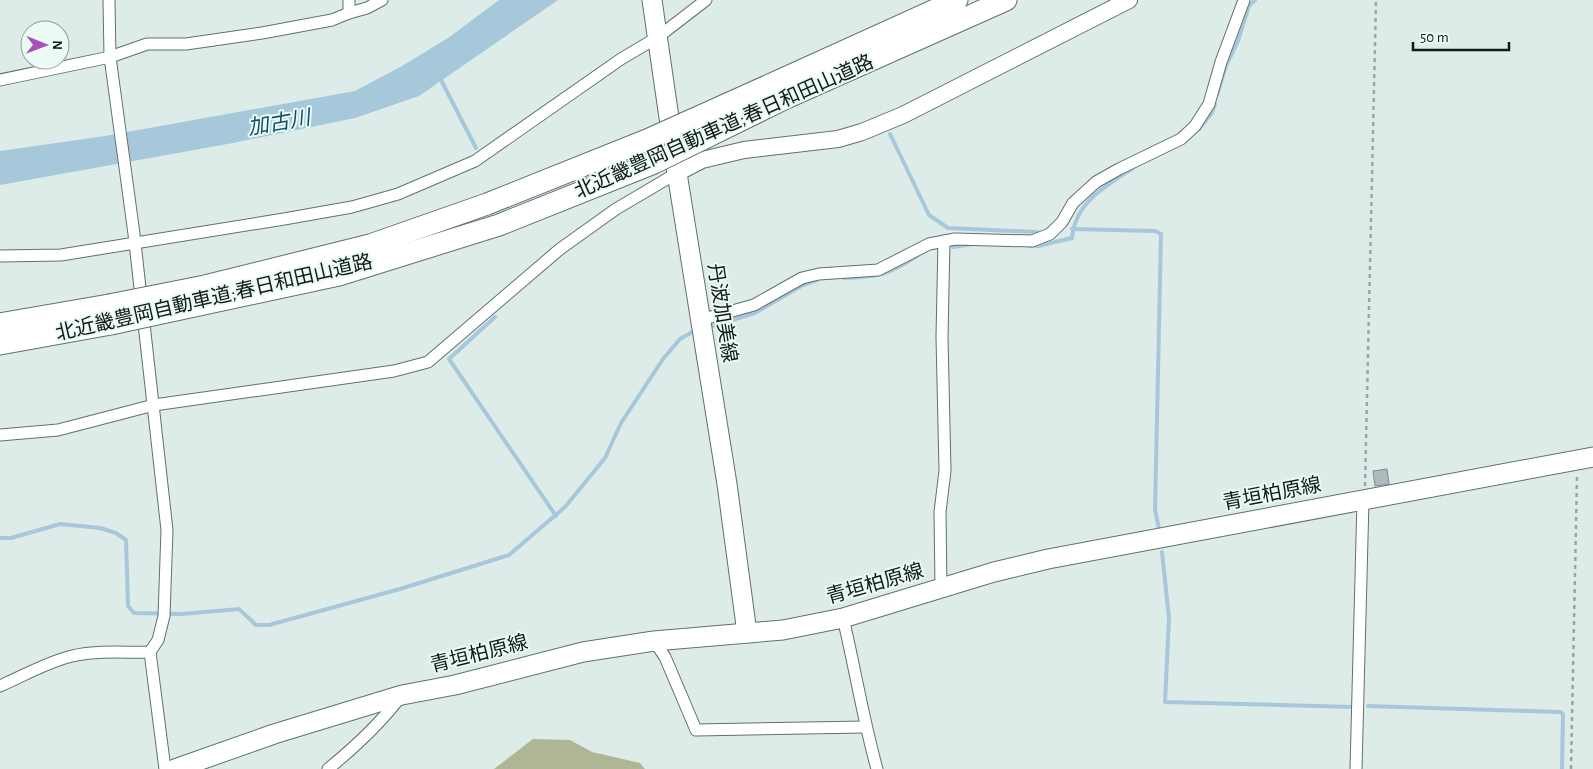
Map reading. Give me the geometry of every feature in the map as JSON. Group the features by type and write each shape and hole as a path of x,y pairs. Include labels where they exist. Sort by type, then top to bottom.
{"highway":[{"name":"北近畿豊岡自動車道;春日和田山道路","path":"0,344 110,315 339,275 499,225 654,163 780,91 957,0"},
{"name":"北近畿豊岡自動車道;春日和田山道路","path":"780,91 1006,0"},
{"name":"北近畿豊岡自動車道;春日和田山道路","path":"0,324 110,315"}],"main road":[{"name":"丹波加美線","path":"652,0 677,173 727,484 747,633"},
{"name":"青垣柏原線","path":"175,769 274,734 402,695 455,685 583,652 654,641 783,630 843,618 994,572 1048,559 1585,459"}],"street":[{"path":"109,0 110,57 135,238 166,530 164,616 158,640 150,652 165,769"},
{"path":"349,0 349,13"},
{"path":"0,80 110,57 147,44 186,44 332,20 367,8 382,0"},
{"path":"0,256 61,255 135,238 284,219 352,207 398,194 474,161 657,32 706,0"},
{"path":"0,435 58,430 154,405 394,371 428,362 560,249 616,209 702,160 744,150 838,139 862,132 902,115 1129,0"},
{"path":"700,320 754,305 802,278 819,274 878,270 929,244 955,239 1032,240 1050,234 1062,222 1074,203 1096,182 1119,168 1181,138 1195,126 1209,104 1221,62 1244,0"},
{"path":"942,588 940,512 945,471 942,337 944,241"},
{"path":"1356,769 1364,500"},
{"path":"843,618 859,684 865,727 876,769"},
{"path":"654,641 665,657 696,730 865,727"},
{"path":"0,686 43,666 72,656 93,653 150,652"},
{"path":"328,769 359,744 388,714 402,695"}],"path":[{"path":"1364,500 1376,0"},
{"path":"1571,769 1585,459"}],"green space":[{"path":"533,739 570,740 592,752 640,763 645,769 494,769"}],"water":[{"name":"加古川","path":"499,0 558,0 419,96 355,118 233,143 0,185 0,151 105,136 355,91 402,66 448,38"}],"building":[{"path":"1387,469 1389,484 1375,486 1373,471"}],"waterway":[{"path":"1217,95 1249,6 1255,0"},
{"path":"440,78 476,148"},
{"path":"1199,129 1212,113 1215,104"},
{"path":"890,134 929,215 948,228 1037,232"},
{"path":"1030,246 1072,238 1074,225 1086,205 1094,196 1133,168"},
{"path":"1072,229 1155,231 1161,234 1155,510 1159,529"},
{"path":"953,247 973,244"},
{"path":"844,278 882,274 917,256"},
{"path":"709,327 755,313 803,285 817,280"},
{"path":"495,317 449,359 556,516"},
{"path":"0,538 11,538 60,524 100,528 116,533 126,540 128,606 134,613 182,614 239,609 256,625 269,625 400,589 509,555 565,507 605,458 621,423 663,359 680,339 694,331"},
{"path":"1162,552 1169,618 1165,702 1353,707"},
{"path":"1368,706 1560,712 1563,714 1562,769"}]}
